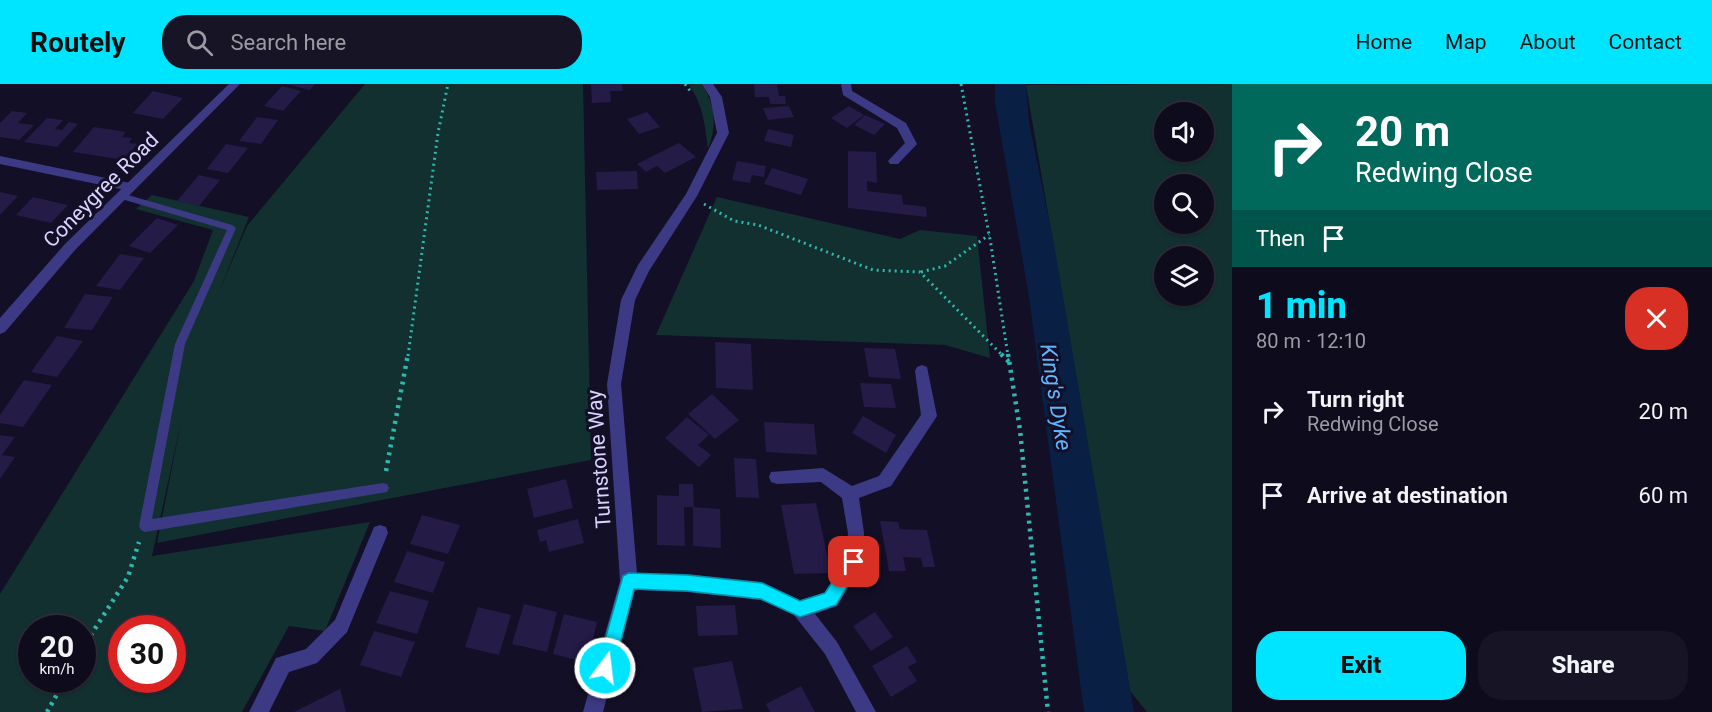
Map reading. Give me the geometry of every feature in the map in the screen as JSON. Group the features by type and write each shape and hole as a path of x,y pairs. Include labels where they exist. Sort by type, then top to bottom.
{"street":[{"name":"Coneygree Road","path":"0,328 70,247 235,84"},
{"name":"Turnstone Way","path":"593,712 629,581 614,384 628,300 643,270 692,196 723,133 716,97 707,84"},
{"path":"846,84 847,93 902,126 911,144 894,162"},
{"path":"0,160 130,187"},
{"path":"850,494 885,481 929,416 922,371"},
{"path":"777,477 823,475 850,494 856,533 854,562 831,600 800,609"},
{"path":"259,712 283,665 311,657 341,626 380,533"},
{"path":"629,581 687,583 762,591 800,609 831,648 866,712"}],"lane":[{"path":"121,196 232,228 180,344 145,526 383,488"}],"path":[{"path":"383,488 409,348 438,133 448,84"},
{"path":"685,84 693,97"},
{"path":"962,84 1020,430 1048,712"},
{"path":"692,196 734,221 758,225 873,270 920,272 945,266 989,235"},
{"path":"920,272 1009,362"},
{"path":"96,627 128,577 145,526"},
{"path":"47,712 58,693"}],"green space":[{"path":"365,84 583,84 591,460 157,543 181,422 152,556 370,522 325,631 289,626 242,712 0,712 0,594 194,281 213,230 136,209 152,195 249,217 219,292 247,226"},
{"path":"688,84 702,84 710,100 714,124 708,149 700,107"},
{"path":"1232,84 1232,712 1147,712 1130,691 1026,85"},
{"path":"717,197 900,239 920,230 977,236 990,358 945,345 656,335"}],"water":[{"name":"King's Dyke","path":"995,84 1026,84 1029,122 1054,244 1134,712 1084,712 1029,297 995,102"}],"building":[{"path":"285,84 315,84 310,90"},
{"path":"591,84 622,84 623,91 610,91 611,102 592,103"},
{"path":"754,84 777,84 779,96 785,96 786,104 770,104 769,97 755,97"},
{"path":"282,86 301,91 283,111 264,106"},
{"path":"153,91 183,98 163,119 133,113"},
{"path":"789,106 794,117 768,120 763,108"},
{"path":"849,106 864,115 847,128 831,118"},
{"path":"12,111 27,113 18,123 34,125 19,140 0,137 0,123"},
{"path":"647,112 660,127 639,134 627,119"},
{"path":"865,115 885,124 874,135 854,125"},
{"path":"257,117 278,120 261,144 239,141"},
{"path":"47,118 63,120 55,129 62,130 69,122 78,124 57,147 24,142"},
{"path":"94,127 126,132 122,137 132,138 129,143 137,144 124,160 73,152"},
{"path":"768,129 794,135 791,147 764,141"},
{"path":"679,143 696,157 665,173 657,166 646,172 637,164"},
{"path":"226,144 248,148 228,173 207,169"},
{"path":"848,151 876,152 877,183 867,181 867,191 902,195 903,204 926,207 927,217 848,208"},
{"path":"737,161 766,166 764,177 752,175 750,183 732,180"},
{"path":"772,168 808,179 801,195 764,184"},
{"path":"637,171 638,189 597,190 596,172"},
{"path":"199,175 220,180 199,206 177,201"},
{"path":"0,192 18,196 0,215"},
{"path":"33,197 68,205 51,223 16,215"},
{"path":"157,218 178,225 150,253 129,246"},
{"path":"120,254 144,258 120,290 96,286"},
{"path":"85,294 113,297 92,330 64,328"},
{"path":"57,336 83,341 57,377 31,372"},
{"path":"715,342 751,344 753,390 716,388"},
{"path":"864,348 895,349 901,379 869,377"},
{"path":"24,380 52,385 23,427 0,423 0,415"},
{"path":"860,383 891,384 896,408 864,407"},
{"path":"712,394 739,420 715,439 688,414"},
{"path":"863,416 896,435 886,453 852,433"},
{"path":"687,417 709,435 698,445 711,455 699,467 665,438"},
{"path":"764,422 814,424 817,455 766,452"},
{"path":"0,435 15,437 2,455 15,457 0,479"},
{"path":"734,458 756,459 759,498 736,497"},
{"path":"566,479 573,508 534,518 527,489"},
{"path":"679,484 693,484 694,507 684,507 685,546 657,545 657,495 679,496"},
{"path":"816,503 831,573 794,574 781,505"},
{"path":"693,507 720,509 721,548 693,546"},
{"path":"422,515 460,525 448,554 410,544"},
{"path":"578,519 584,543 549,552 546,540 540,542 537,530"},
{"path":"880,521 898,522 900,529 927,530 935,567 923,567 921,558 903,557 906,571 889,571"},
{"path":"407,551 445,562 433,593 394,582"},
{"path":"390,591 429,601 417,634 376,623"},
{"path":"524,604 557,612 547,652 512,644"},
{"path":"735,605 738,635 698,636 696,606"},
{"path":"478,607 511,615 499,655 465,647"},
{"path":"875,612 893,637 871,651 853,626"},
{"path":"564,614 597,622 588,663 553,654"},
{"path":"374,631 415,642 401,677 360,665"},
{"path":"907,646 917,662 908,667 917,681 891,697 872,666"},
{"path":"732,661 743,709 702,712 693,668"},
{"path":"801,686 815,712 770,712 766,704"},
{"path":"340,689 346,712 294,712"}],"route":[{"path":"605,668 629,581 687,583 762,591 800,609 831,600 854,562"}]}
